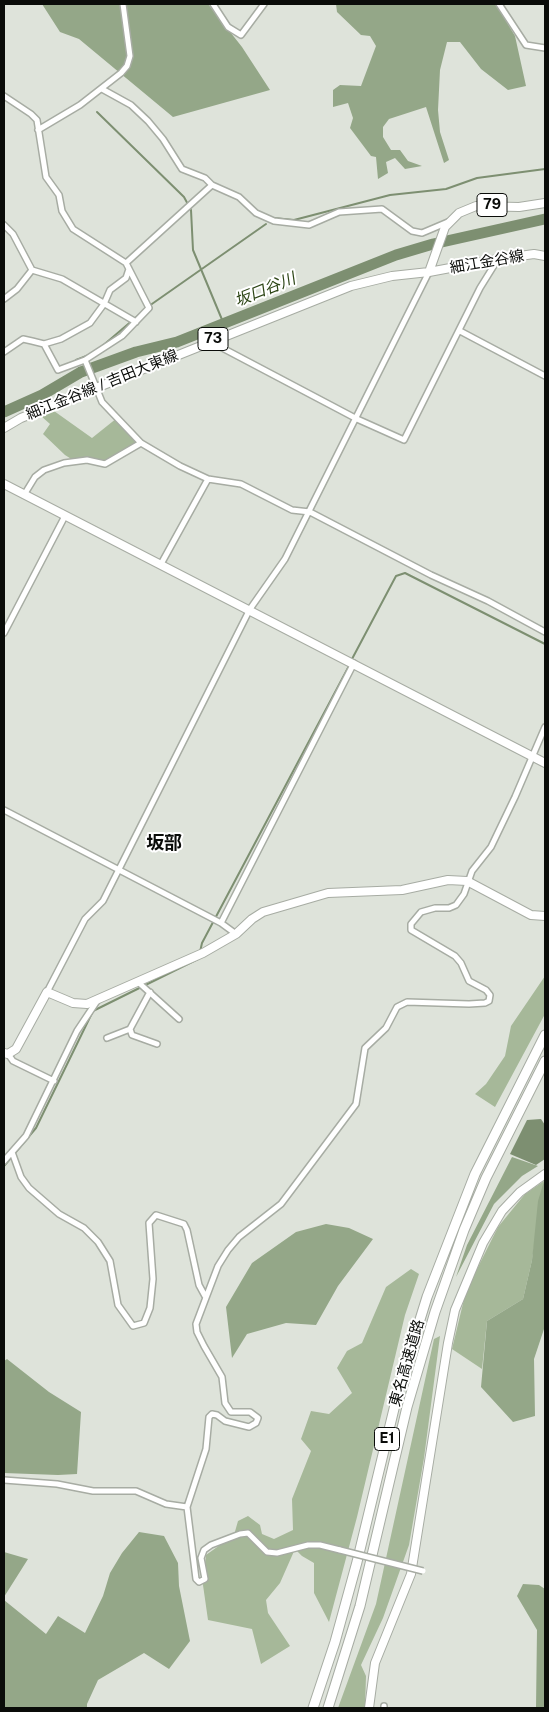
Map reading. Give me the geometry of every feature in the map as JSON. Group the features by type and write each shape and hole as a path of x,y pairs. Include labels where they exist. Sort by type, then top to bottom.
{"highway":[{"name":"東名高速道路","path":"313,1708 336,1642 414,1338 444,1250 475,1174 545,1035"},
{"name":"東名高速道路","path":"328,1708 360,1606 420,1360 449,1270 486,1178 545,1061"}],"street":[{"path":"38,130 80,105 121,73 130,56 124,4"},
{"path":"213,4 228,27 240,35 264,4"},
{"path":"499,4 526,45 545,48"},
{"path":"102,89 131,105 148,121 163,139 182,169 205,178 212,185 239,197 256,213 274,221 294,225 309,225 349,210 382,209 412,231 422,233 447,224"},
{"path":"4,96 37,120 46,177 59,195 62,211 73,229 128,266 147,306 136,322 122,336 85,360 58,370 44,344"},
{"path":"4,352 24,338 44,344 62,339 90,323 104,304 110,290 126,278 128,266 212,185"},
{"name":"79","path":"447,224 476,206 519,207 545,203"},
{"path":"4,224 13,234 32,270 62,279 136,322"},
{"path":"54,1081 13,1061 6,1054 16,1049 84,919 103,902 250,609 285,559 310,512 430,268 447,224"},
{"name":"細江金谷線","path":"430,268 534,254 545,256"},
{"path":"209,341 357,419 404,440 498,259"},
{"name":"細江金谷線 / 吉田大東線","path":"4,428 21,418 94,385 351,286 430,268"},
{"path":"4,299 17,288 32,270"},
{"path":"460,331 545,376"},
{"path":"85,360 102,402 141,443 208,479 241,484 292,510 310,512 431,575 488,601 545,632"},
{"path":"24,494 36,477 44,470 64,463 87,460 105,464 141,443"},
{"path":"161,564 208,479"},
{"path":"4,484 250,609 545,763"},
{"path":"4,633 65,516"},
{"path":"220,922 354,663"},
{"path":"422,1571 320,1545 308,1545 277,1554 268,1552 248,1534 240,1534 211,1545 204,1550 201,1558 204,1579 199,1582 195,1576 187,1507 206,1449 209,1417 212,1414 217,1415 225,1421 249,1427 256,1423 258,1418 250,1412 231,1412 225,1403 222,1377 197,1332 196,1324 205,1296 218,1266 228,1250 239,1237 280,1204 356,1104 364,1048 386,1028 396,1007 407,1002 469,1004 485,1003 488,1001 490,995 486,990 469,981 461,963 455,956 411,930 411,924 421,912 436,908 449,908 456,904 464,894 467,881 491,847 516,797 545,727"},
{"path":"4,810 220,922 236,934"},
{"path":"47,992 73,1003 87,1004 139,983 203,953 236,934 252,919 263,912 328,894 402,890 448,880 467,881 531,915 545,916"},
{"path":"139,983 179,1019"},
{"path":"107,1038 130,1029 148,991"},
{"path":"4,1161 26,1136 77,1031 97,1000"},
{"path":"130,1029 132,1035 157,1044"},
{"path":"12,1152 21,1177 30,1188 59,1214 84,1228 98,1242 110,1261 118,1306 133,1326 144,1323 150,1308 153,1279 149,1223 156,1215 184,1224 188,1230 199,1285 205,1296"},
{"path":"369,1708 375,1663 411,1574 455,1310 483,1243 502,1211 520,1192 545,1174"},
{"path":"4,1480 57,1484 93,1491 136,1491 166,1504 187,1507"}],"shaded area":[{"path":"42,4 208,4 242,47 270,90 173,117 79,39 60,32"},
{"path":"336,4 496,4 515,36 526,86 508,90 481,69 460,42 447,42 440,70 438,110 440,132 449,160 444,163 426,107 389,119 383,127 383,137 391,150 400,150 408,161 422,166 405,169 395,158 386,162 388,173 378,179 376,157 371,156 350,128 353,118 348,103 333,107 333,90 340,85 361,86 376,46 370,36 361,35 337,12"},
{"path":"54,411 92,438 117,418 138,443 105,464 87,460 76,462 65,455 43,434 50,424 41,416"},
{"path":"545,976 545,1014 495,1107 475,1094 486,1084 505,1056 511,1026"},
{"path":"541,1119 545,1125 545,1159 536,1165 510,1154 527,1120"},
{"path":"512,1157 538,1166 522,1176 494,1204 456,1277 467,1245"},
{"path":"544,1181 532,1260 523,1299 487,1321 482,1369 452,1349 466,1291 498,1227 525,1194"},
{"path":"544,1181 545,1326 534,1359 535,1416 513,1422 481,1387 487,1321 523,1299 532,1260 538,1201"},
{"path":"326,1224 349,1228 373,1239 338,1286 316,1325 286,1323 247,1334 232,1358 226,1307 252,1263 296,1232"},
{"path":"411,1269 419,1274 405,1315 357,1517 329,1622 314,1593 314,1563 295,1549 280,1583 266,1600 268,1613 290,1646 261,1664 252,1629 208,1620 203,1585 206,1555 234,1535 238,1521 248,1516 260,1525 262,1534 274,1539 293,1530 292,1499 311,1451 301,1439 311,1411 329,1414 352,1393 337,1368 347,1351 362,1343 386,1287"},
{"path":"440,1336 424,1458 409,1545 383,1618 361,1665 366,1676 365,1708 338,1708 376,1604 434,1339"},
{"path":"7,1359 49,1392 81,1412 77,1474 4,1473 4,1361"},
{"path":"139,1532 164,1536 178,1563 179,1586 190,1641 169,1669 144,1653 98,1680 87,1708 4,1708 4,1600 46,1634 58,1616 85,1633 103,1596 110,1573 122,1553"},
{"path":"4,1552 28,1559 4,1597"},
{"path":"523,1584 539,1585 545,1589 545,1708 536,1708 537,1630 517,1596"}],"waterway":[{"path":"97,112 184,197 191,210 193,250 223,322"},
{"path":"274,218 294,220 390,195 446,189 477,178 545,169"},
{"name":"坂口谷川","path":"4,412 42,395 81,372 136,352 177,342 396,255 433,244 545,219"},
{"path":"149,306 266,224"},
{"path":"100,348 140,314"},
{"path":"76,360 89,355"},
{"name":"坂口谷川","path":"79,368 81,372"},
{"path":"352,659 396,576 405,573 545,644"},
{"path":"200,952 202,943 350,664"},
{"path":"4,1166 36,1128 93,1011 198,959"}],"district":[{"name":"坂部","path":"164,843"}]}
